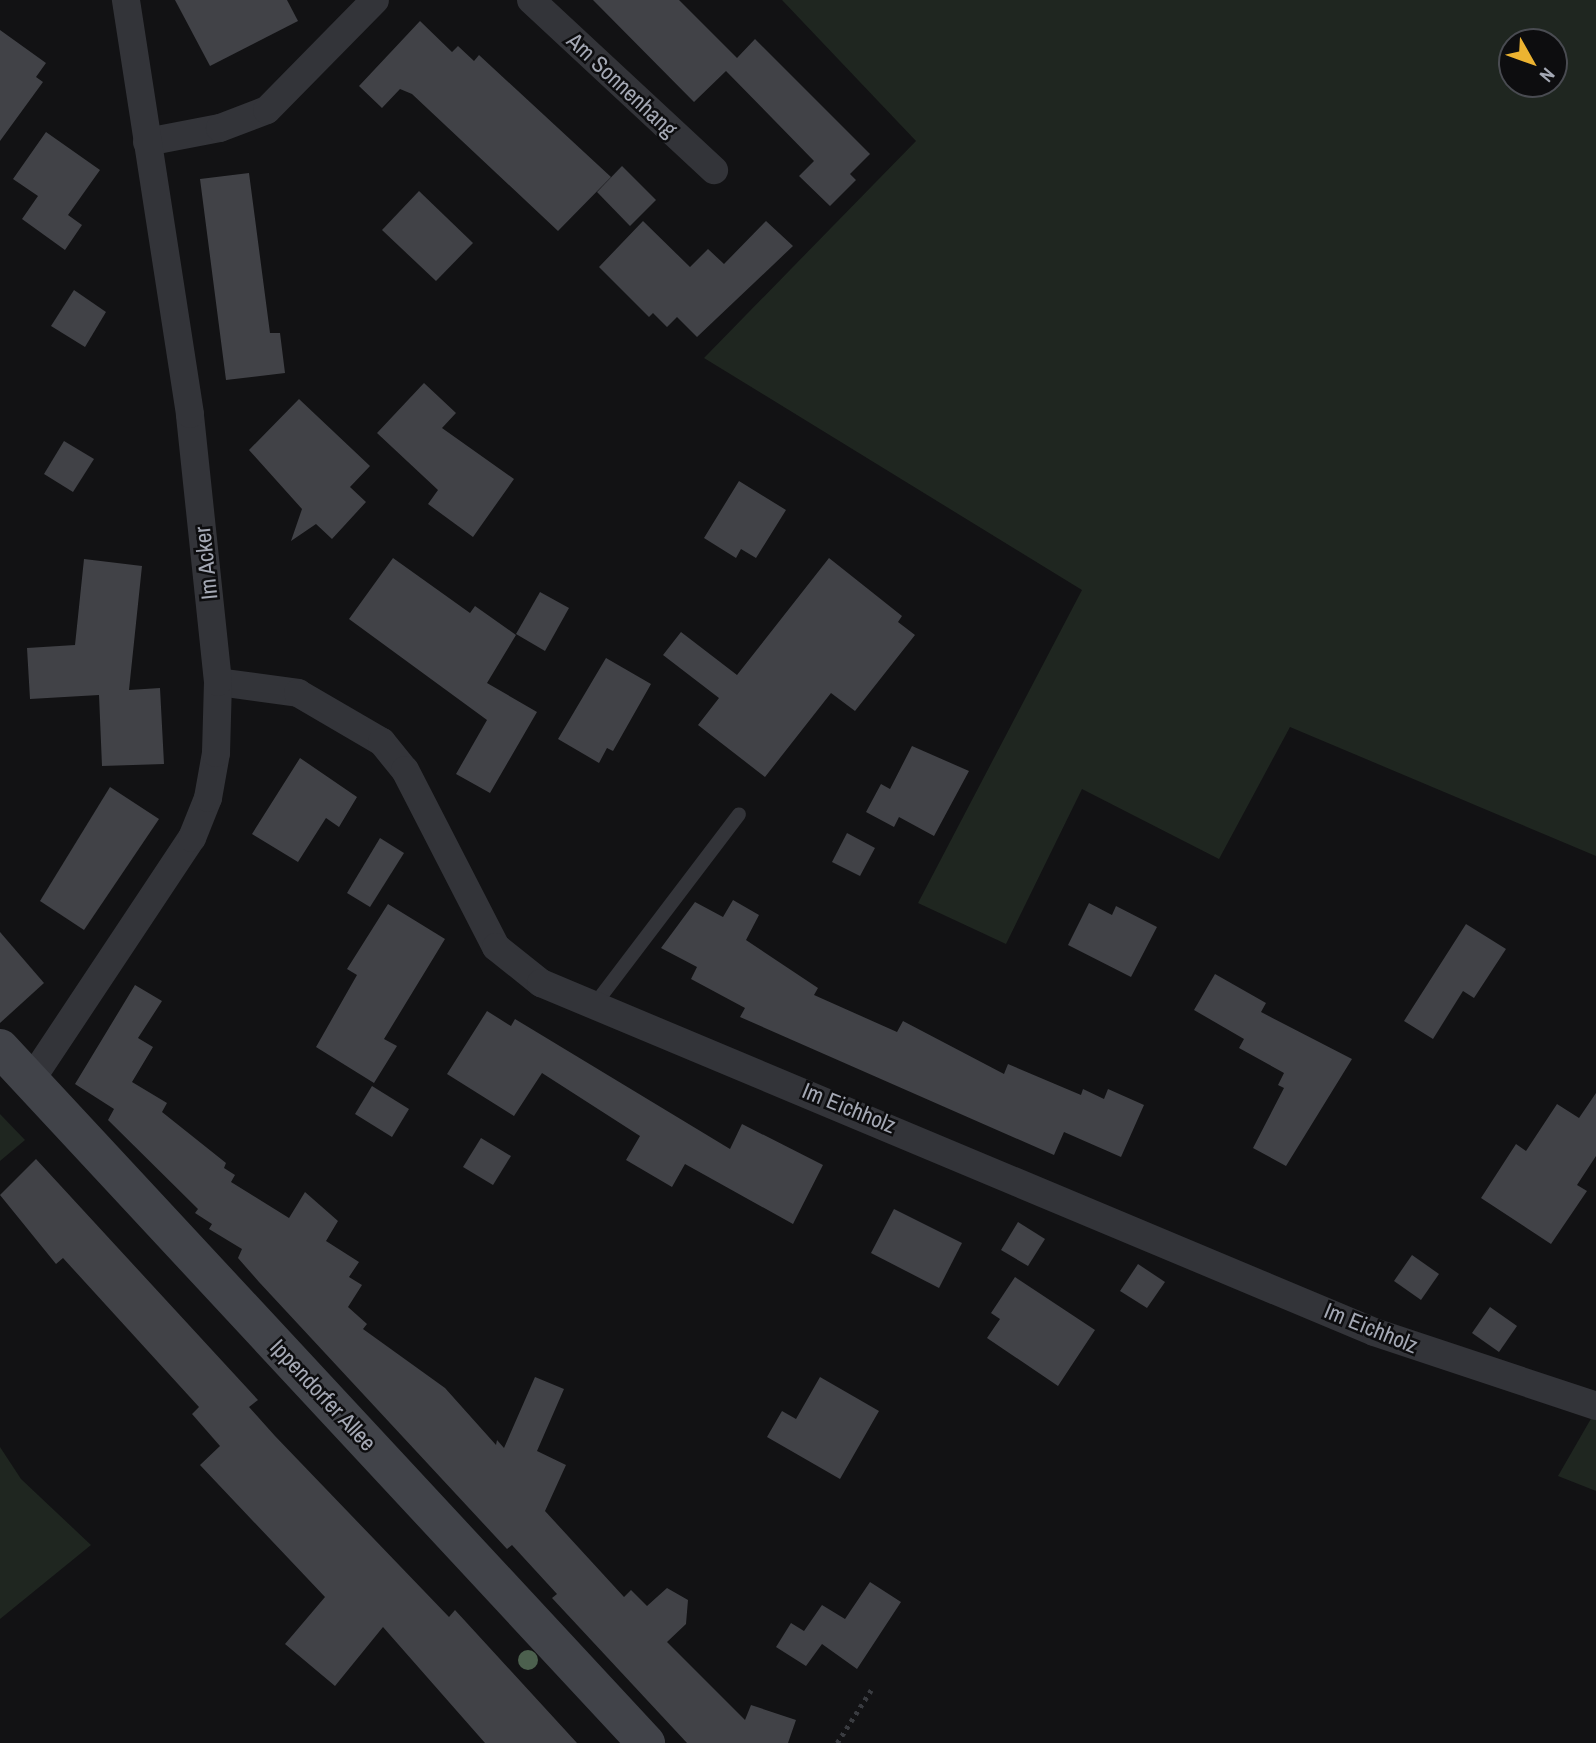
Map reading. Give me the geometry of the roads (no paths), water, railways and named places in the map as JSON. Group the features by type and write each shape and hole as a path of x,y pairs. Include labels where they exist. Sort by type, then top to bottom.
{"street":[{"name":"Im Acker","path":"31,1080 192,838 208,798 218,682 190,414 126,0"},
{"path":"147,142 219,128 267,110 375,0"},
{"name":"Am Sonnenhang","path":"531,0 714,170"},
{"name":"Im Eichholz","path":"218,682 298,693 382,742 405,770 496,947 522,971 590,1009 934,1143 1374,1332 1596,1406"},
{"name":"Ippendorfer Allee","path":"0,1048 646,1743"}],"lane":[{"path":"590,1009 739,814"}]}
